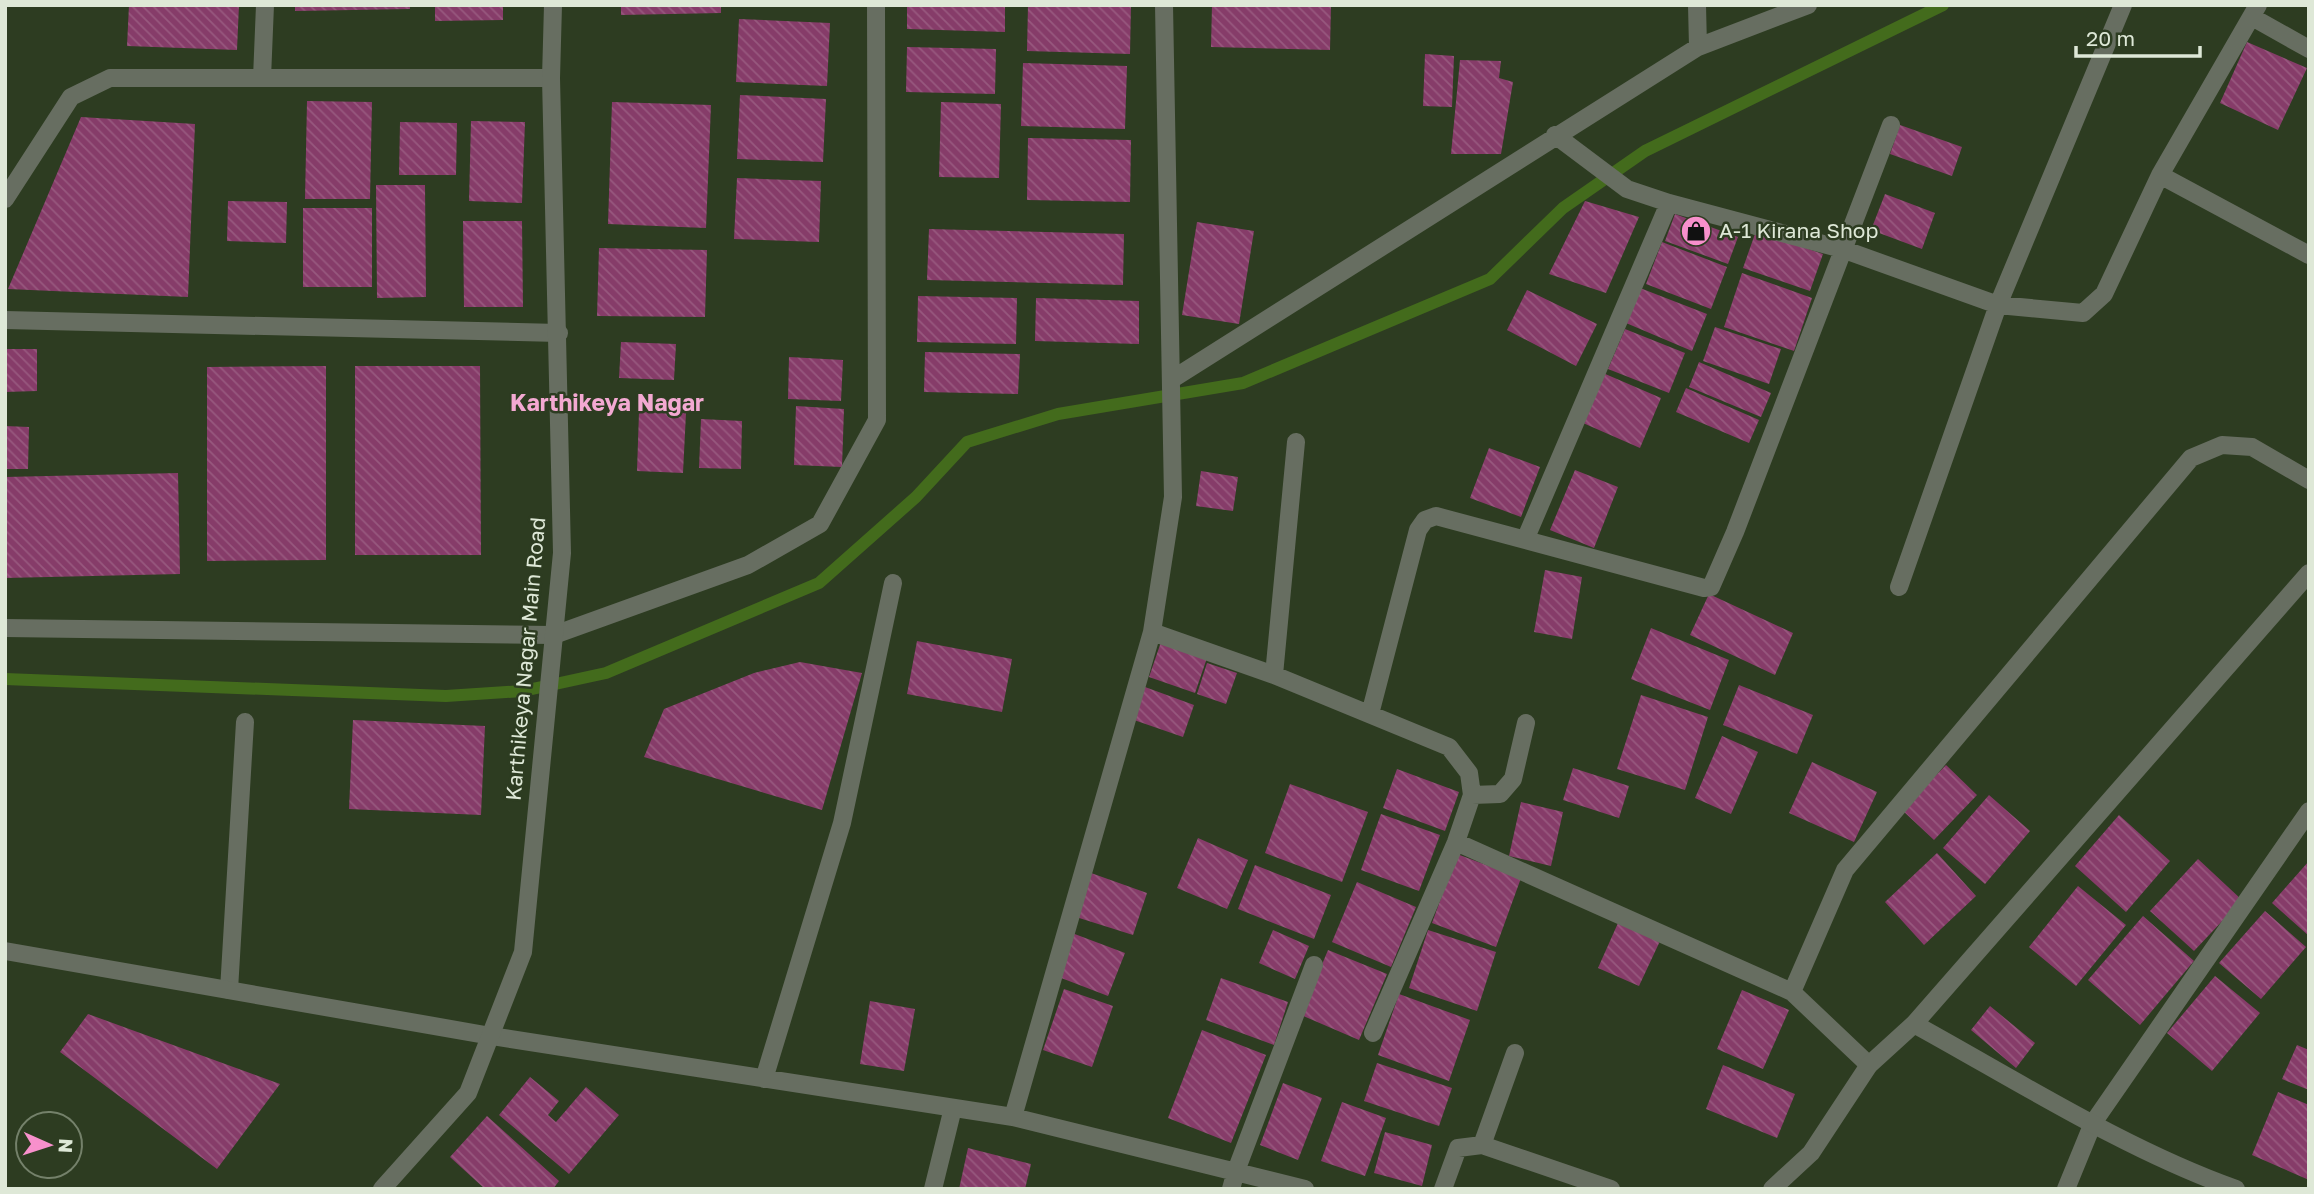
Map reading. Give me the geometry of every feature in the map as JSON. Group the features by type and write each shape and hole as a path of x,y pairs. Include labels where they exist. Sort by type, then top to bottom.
{"street":[{"path":"262,78 265,5"},
{"name":"Karthikeya Nagar Main Road","path":"382,1189 468,1093 523,952 562,553 551,78 553,5"},
{"path":"5,628 554,635 748,565 820,524 877,419 876,5"},
{"path":"1013,1117 1152,632 1173,497 1164,5"},
{"path":"1698,5 1698,47"},
{"path":"1171,380 1698,47 1808,5"},
{"path":"1899,587 1998,305 2123,5"},
{"path":"1555,135 1627,189 1669,203 1842,249 1998,305 2083,313 2104,294 2160,175 2255,11 2309,49"},
{"path":"5,199 71,97 110,78 551,78"},
{"path":"1370,714 1418,530 1425,520 1436,516 1704,588 1711,587 1735,533 1891,125"},
{"path":"2160,175 2309,255"},
{"path":"1525,540 1669,203"},
{"path":"5,320 559,334"},
{"path":"1274,675 1296,442"},
{"path":"1793,992 1845,870 2191,458 2222,445 2252,447 2309,480"},
{"path":"1772,1189 1811,1153 1869,1065 1914,1024 2309,573"},
{"path":"764,1079 842,823 893,583"},
{"path":"1152,632 1274,675 1449,747 1469,773 1472,795 1456,842 1373,1033"},
{"path":"229,990 245,722"},
{"path":"1472,795 1500,794 1513,779 1526,723"},
{"path":"2066,1189 2093,1123 2309,811"},
{"path":"1456,842 1793,992 1869,1065"},
{"path":"5,951 491,1037 1013,1117 1305,1189"},
{"path":"1231,1189 1314,965"},
{"path":"1914,1024 2093,1123 2200,1176 2236,1189"},
{"path":"1482,1145 1515,1052"},
{"path":"933,1189 953,1108"},
{"path":"1443,1189 1458,1148 1482,1145 1611,1189"}],"building":[{"path":"129,5 239,5 237,50 127,46"},
{"path":"295,5 410,5 410,9 295,11"},
{"path":"435,5 503,5 503,20 435,21"},
{"path":"621,5 721,5 721,13 621,15"},
{"path":"907,5 1005,5 1005,32 907,29"},
{"path":"1028,5 1131,5 1130,54 1027,51"},
{"path":"1212,5 1331,5 1330,50 1211,47"},
{"path":"739,19 830,23 827,86 736,82"},
{"path":"2247,42 2307,68 2278,130 2220,103"},
{"path":"907,47 996,49 995,94 906,92"},
{"path":"1425,54 1454,56 1452,107 1423,106"},
{"path":"1460,60 1501,61 1499,78 1513,82 1501,154 1451,154"},
{"path":"1023,63 1127,66 1125,129 1021,126"},
{"path":"740,95 826,99 823,162 737,159"},
{"path":"307,101 372,102 370,199 305,199"},
{"path":"612,102 711,105 706,228 608,224"},
{"path":"941,102 1001,104 999,178 939,177"},
{"path":"81,117 195,124 188,297 8,289"},
{"path":"471,121 525,122 522,203 469,201"},
{"path":"400,122 457,123 456,175 399,175"},
{"path":"1900,125 1962,147 1952,176 1890,154"},
{"path":"1028,138 1131,140 1130,202 1027,200"},
{"path":"737,178 821,181 819,242 734,239"},
{"path":"376,185 425,185 426,297 377,298"},
{"path":"1885,194 1935,213 1922,249 1871,230"},
{"path":"228,201 287,202 286,243 227,241"},
{"path":"1585,201 1639,217 1606,293 1549,274"},
{"path":"303,208 372,208 372,287 303,287"},
{"path":"1675,214 1738,237 1728,264 1665,241"},
{"path":"463,221 522,221 523,307 464,307"},
{"path":"1197,222 1254,231 1239,324 1182,315"},
{"path":"929,229 1124,234 1123,285 927,280"},
{"path":"1756,231 1823,254 1810,291 1743,268"},
{"path":"1662,242 1727,267 1711,309 1646,284"},
{"path":"599,248 707,250 705,317 597,316"},
{"path":"1742,273 1812,298 1794,351 1724,327"},
{"path":"1640,288 1707,314 1692,351 1626,323"},
{"path":"1527,290 1597,324 1576,366 1507,330"},
{"path":"918,296 1017,298 1016,344 917,342"},
{"path":"1036,298 1139,301 1139,344 1035,341"},
{"path":"1715,327 1781,349 1769,384 1703,361"},
{"path":"1625,329 1685,353 1669,393 1608,369"},
{"path":"621,342 676,344 674,380 619,378"},
{"path":"5,349 37,349 37,391 5,392"},
{"path":"925,352 1020,354 1018,394 924,392"},
{"path":"789,357 843,360 841,401 788,399"},
{"path":"1699,362 1771,393 1761,417 1689,387"},
{"path":"326,366 326,560 207,561 207,367"},
{"path":"355,366 480,366 481,555 355,555"},
{"path":"1603,373 1661,398 1640,448 1583,423"},
{"path":"1686,388 1759,420 1749,443 1676,412"},
{"path":"796,406 844,409 842,467 794,465"},
{"path":"639,412 686,413 683,473 637,471"},
{"path":"701,419 742,421 741,469 699,468"},
{"path":"5,426 29,427 28,469 5,469"},
{"path":"1489,448 1540,467 1521,517 1470,498"},
{"path":"1575,470 1618,487 1594,548 1550,530"},
{"path":"1201,471 1238,477 1233,511 1196,506"},
{"path":"178,473 180,574 5,578 5,477"},
{"path":"1545,570 1582,577 1572,639 1534,632"},
{"path":"1709,594 1793,633 1775,675 1690,635"},
{"path":"1651,628 1729,660 1710,710 1631,679"},
{"path":"917,641 1012,659 1002,712 907,694"},
{"path":"1161,642 1207,658 1195,693 1149,677"},
{"path":"800,662 862,673 822,810 644,757 664,709 754,673"},
{"path":"1207,663 1237,673 1226,704 1197,694"},
{"path":"1739,685 1813,715 1797,754 1723,725"},
{"path":"1145,687 1194,705 1183,737 1134,720"},
{"path":"1641,695 1708,717 1685,790 1617,769"},
{"path":"353,720 485,726 481,815 349,809"},
{"path":"1722,736 1758,752 1731,814 1695,798"},
{"path":"1812,762 1877,792 1854,842 1789,813"},
{"path":"1946,765 1977,795 1934,840 1902,810"},
{"path":"1573,768 1629,786 1619,818 1563,800"},
{"path":"1397,769 1459,792 1445,831 1383,808"},
{"path":"1290,784 1368,812 1342,882 1265,853"},
{"path":"1989,795 2030,831 1985,884 1943,848"},
{"path":"1521,802 1563,812 1551,866 1509,856"},
{"path":"1381,814 1440,835 1419,891 1361,870"},
{"path":"2119,815 2170,861 2126,912 2075,866"},
{"path":"1198,838 1248,860 1227,909 1177,888"},
{"path":"1937,853 1976,896 1924,945 1885,902"},
{"path":"1457,854 1521,878 1496,947 1432,923"},
{"path":"2198,859 2242,900 2194,951 2150,911"},
{"path":"2309,861 2309,936 2272,903"},
{"path":"1255,865 1331,895 1314,939 1238,909"},
{"path":"1091,873 1147,893 1133,935 1076,917"},
{"path":"1357,882 1416,907 1391,967 1332,942"},
{"path":"2078,886 2126,925 2076,986 2029,947"},
{"path":"2265,911 2306,947 2261,999 2219,963"},
{"path":"2143,916 2194,961 2140,1025 2088,980"},
{"path":"1618,923 1660,941 1639,986 1598,968"},
{"path":"1273,930 1309,946 1295,979 1259,963"},
{"path":"1428,930 1496,952 1477,1011 1409,988"},
{"path":"1072,933 1125,953 1108,996 1056,976"},
{"path":"1328,950 1387,974 1359,1040 1301,1015"},
{"path":"2215,976 2260,1013 2212,1071 2167,1033"},
{"path":"1221,978 1288,1002 1274,1045 1206,1020"},
{"path":"1064,989 1113,1006 1092,1067 1043,1050"},
{"path":"1742,990 1789,1010 1763,1069 1717,1049"},
{"path":"1399,994 1470,1020 1449,1081 1378,1055"},
{"path":"870,1001 915,1009 904,1071 860,1064"},
{"path":"1990,1006 2035,1043 2016,1068 1971,1030"},
{"path":"88,1014 280,1084 217,1169 60,1052"},
{"path":"1202,1030 1266,1055 1231,1143 1168,1118"},
{"path":"2297,1045 2309,1050 2309,1090 2282,1079"},
{"path":"1377,1063 1452,1088 1439,1126 1364,1101"},
{"path":"1723,1065 1795,1094 1777,1138 1706,1109"},
{"path":"530,1077 559,1101 548,1115 556,1122 586,1087 619,1115 569,1174 499,1115"},
{"path":"1283,1083 1322,1098 1298,1160 1260,1145"},
{"path":"2278,1092 2309,1105 2309,1180 2252,1155"},
{"path":"1342,1102 1386,1118 1365,1176 1321,1161"},
{"path":"487,1116 559,1181 553,1189 485,1189 450,1157"},
{"path":"1385,1132 1432,1145 1422,1186 1374,1173"},
{"path":"968,1148 1031,1164 1025,1189 959,1189"}],"waterway":[{"path":"5,679 446,696 523,691 606,673 819,583 916,497 967,442 1058,414 1243,383 1490,279 1563,208 1645,151 1943,5"}],"place":[{"name":"A-1 Kirana Shop","path":"1696,231"}],"district":[{"name":"Karthikeya Nagar","path":"607,403"}]}
